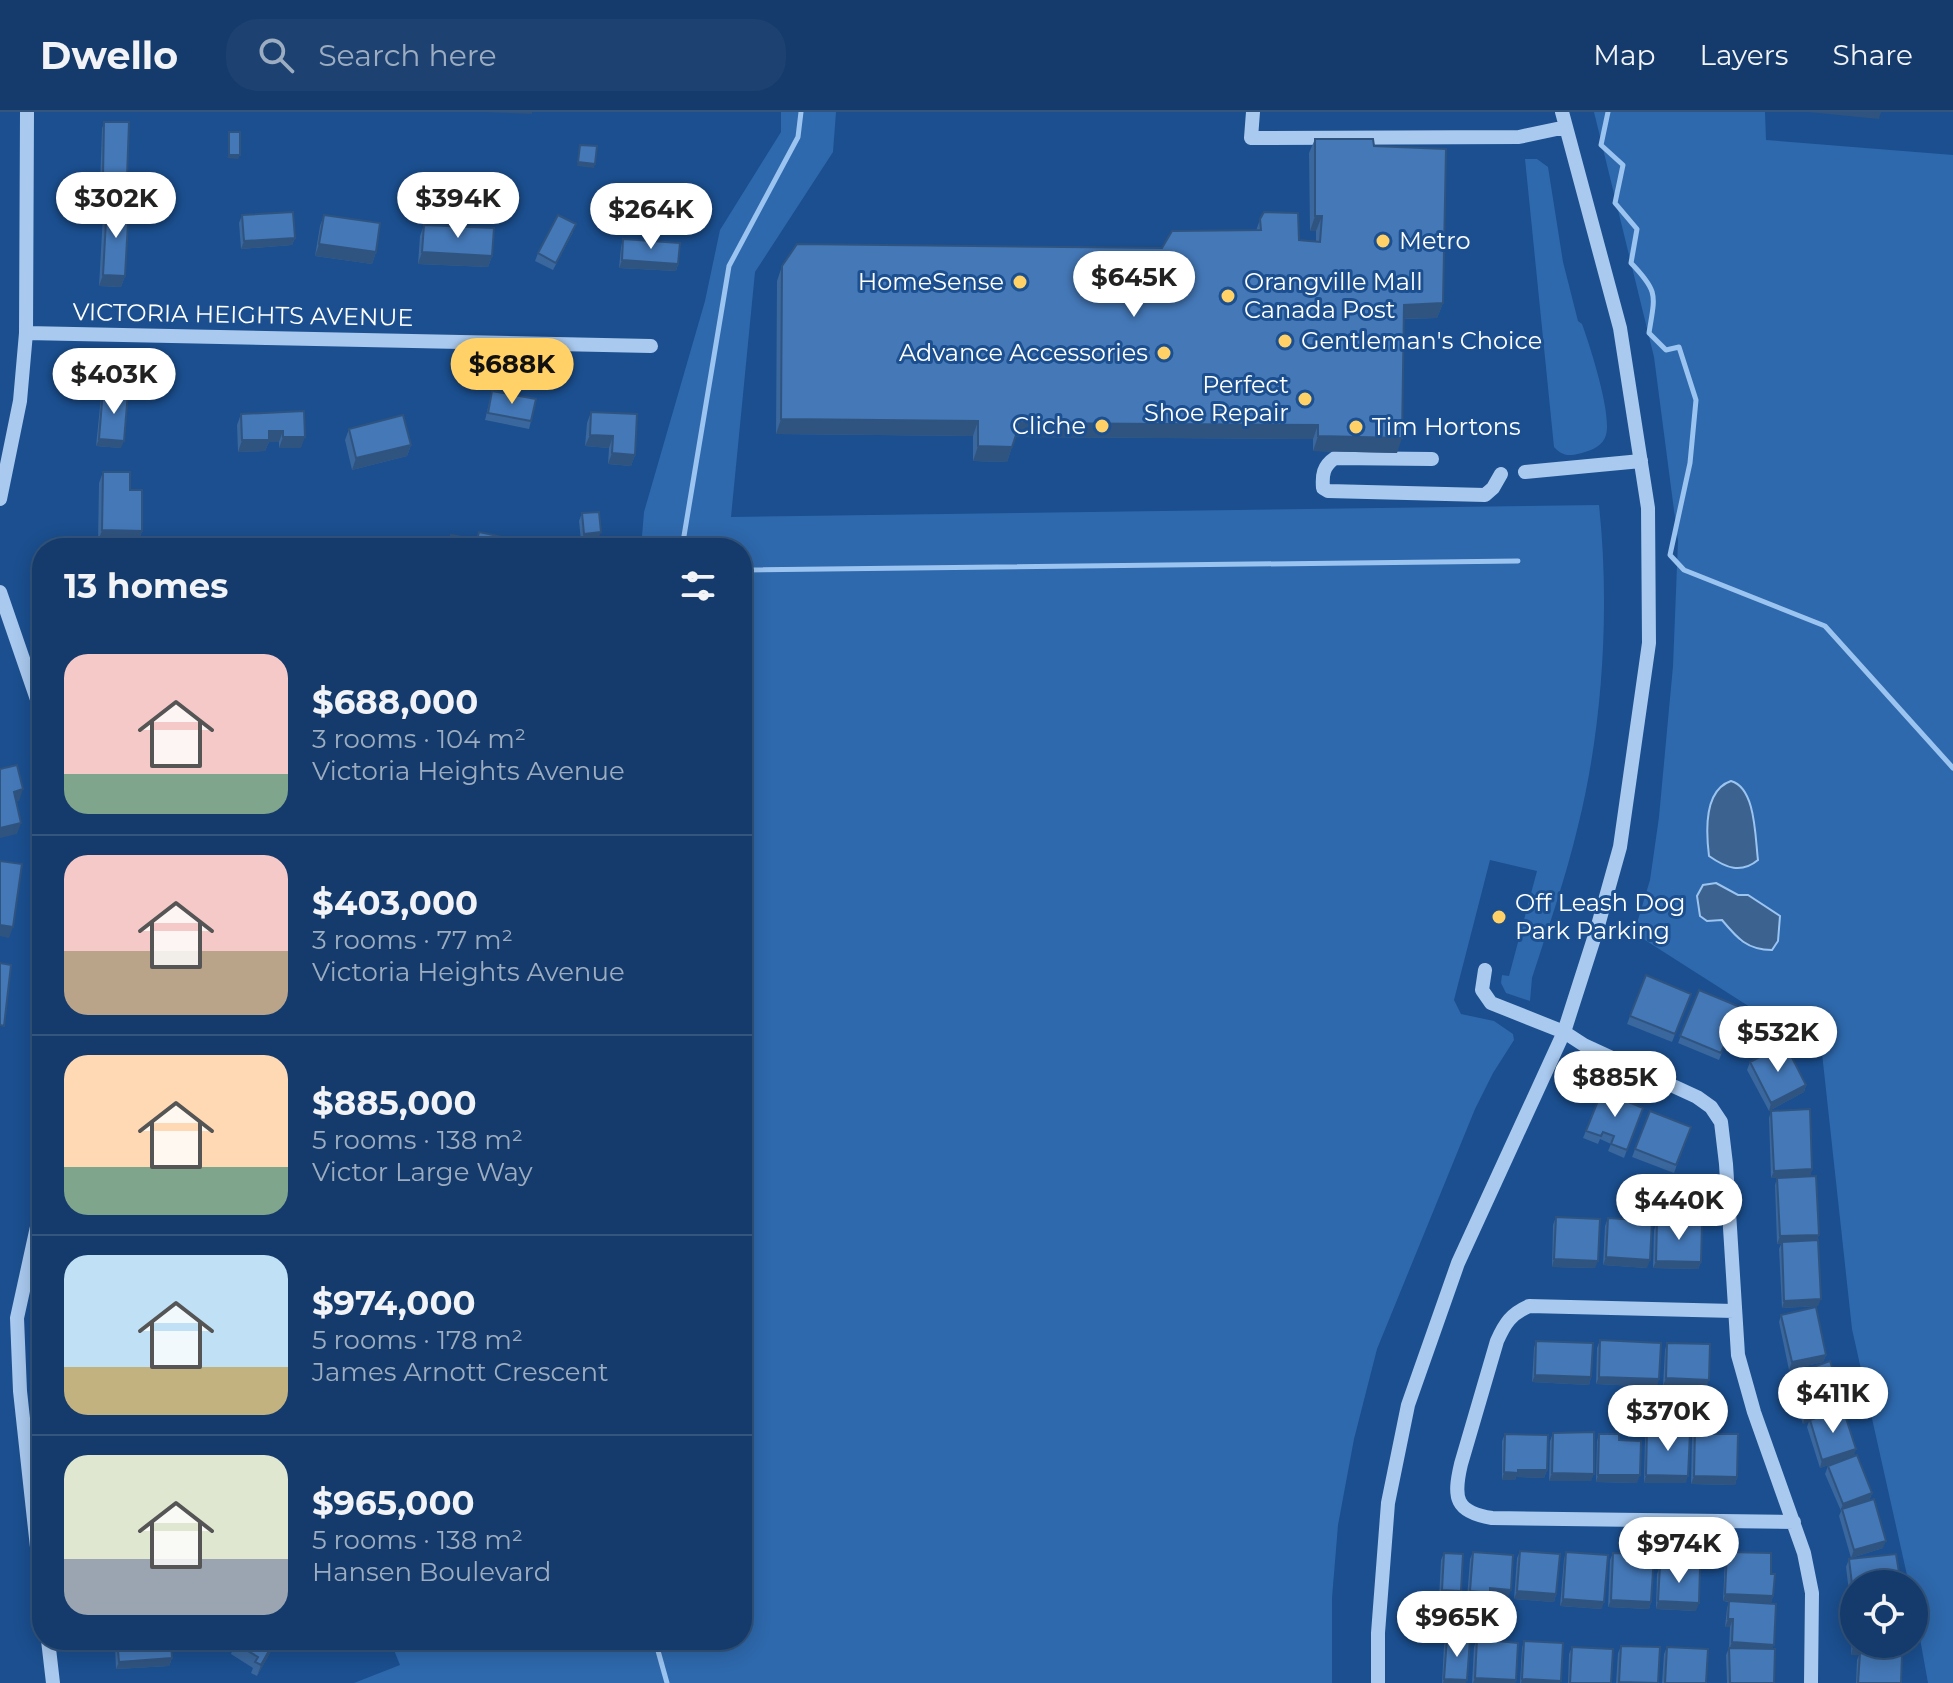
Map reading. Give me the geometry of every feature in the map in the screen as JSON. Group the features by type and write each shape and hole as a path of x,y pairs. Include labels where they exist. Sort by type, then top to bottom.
{"street":[{"path":"0,499 20,401 26,333 27,112"},
{"path":"1253,112 1251,138 1519,137 1566,127"},
{"path":"1378,1683 1378,1633 1388,1503 1408,1405 1458,1263 1564,1032 1597,929 1620,847 1649,643 1648,508 1620,328 1562,112"},
{"name":"VICTORIA HEIGHTS AVENUE","path":"26,333 651,346"},
{"path":"1432,459 1335,458 1326,464 1322,476 1323,488 1328,491 1485,495 1501,474"},
{"path":"1525,472 1641,461"},
{"path":"0,592 32,685"},
{"path":"1485,970 1482,990 1491,1003 1564,1032 1584,1045 1697,1097 1711,1107 1721,1122 1738,1355 1754,1412 1804,1553 1812,1593 1811,1683"},
{"path":"32,1250 17,1318 20,1391 32,1493"},
{"path":"1734,1311 1529,1306 1514,1312 1497,1341 1461,1464 1457,1499 1474,1515 1492,1518 1794,1522"},
{"path":"49,1650 53,1683"}],"shaded area":[{"path":"781,112 836,112 833,152 755,272 731,517 1599,505 1604,625 1599,707 1587,788 1562,883 1532,978 1530,1001 1506,993 1501,983 1502,975 1509,976 1537,871 1490,860 1454,1000 1461,1014 1494,1021 1513,1034 1514,1040 1475,1109 1377,1349 1354,1439 1338,1525 1332,1598 1332,1683 354,1683 400,1665 394,1650 752,1650 752,538 642,538 644,512 705,301 720,230 781,132"},
{"path":"1594,112 1765,112 1766,140 1953,155 1953,1683 1928,1683 1924,1658 1928,1658 1928,1570 1906,1570 1852,1329 1822,1053 1634,933 1650,880 1659,817 1673,666 1678,541 1654,357","holes":["1716,883 1738,895 1748,895 1741,942 1722,920 1707,921"]},
{"path":"1525,159 1537,159 1548,167 1563,262 1578,321 1582,324 1595,363 1606,412 1606,435 1602,442 1593,449 1574,455 1564,454 1554,447"},
{"path":"1731,781 1739,785 1750,803 1756,839 1758,860 1740,868 1721,864 1709,856 1711,802 1722,786"},
{"path":"1716,883 1738,895 1748,895 1780,916 1778,941 1772,950 1743,942 1722,920 1707,921 1700,916 1697,896 1703,885"}],"building":[{"path":"104,122 129,122 127,177 103,176"},
{"path":"229,132 240,132 240,155 229,155"},
{"path":"1315,139 1373,139 1374,146 1446,149 1443,303 1404,305 1402,438 1318,436 1318,425 1020,423 1012,447 978,446 978,421 781,419 782,266 797,244 1162,248 1172,231 1261,230 1260,219 1264,212 1298,213 1299,240 1320,242 1322,216 1315,216"},
{"path":"580,145 597,146 595,164 578,162"},
{"path":"107,203 129,204 125,276 103,275"},
{"path":"293,212 295,238 244,241 242,215"},
{"path":"324,215 380,223 376,252 319,244"},
{"path":"558,215 576,224 556,263 538,253"},
{"path":"424,225 494,228 492,256 422,252"},
{"path":"623,239 680,243 678,264 622,260"},
{"path":"103,390 128,392 124,441 99,439"},
{"path":"492,391 536,399 531,421 488,413"},
{"path":"304,411 305,437 283,437 283,431 269,431 269,440 242,440 241,414"},
{"path":"591,412 637,414 635,455 612,453 613,436 590,435"},
{"path":"403,415 411,445 356,458 349,429"},
{"path":"103,472 130,472 130,490 142,490 142,531 102,530"},
{"path":"599,512 601,532 584,534 582,513"},
{"path":"479,532 507,538 478,538"},
{"path":"17,765 23,789 14,792 21,823 0,828 0,769"},
{"path":"0,861 22,864 13,927 0,925"},
{"path":"0,963 11,965 4,1026 0,1025"},
{"path":"1646,975 1691,994 1675,1034 1630,1016"},
{"path":"1699,990 1740,1007 1721,1053 1680,1036"},
{"path":"1785,1044 1806,1085 1771,1103 1750,1062"},
{"path":"1602,1091 1643,1108 1627,1150 1611,1144 1614,1136 1586,1131"},
{"path":"1810,1109 1812,1169 1774,1171 1771,1111"},
{"path":"1650,1111 1691,1127 1676,1165 1635,1149"},
{"path":"1816,1176 1819,1235 1780,1236 1777,1178"},
{"path":"1556,1217 1600,1219 1598,1261 1554,1259"},
{"path":"1608,1218 1652,1221 1650,1260 1606,1257"},
{"path":"1657,1223 1702,1224 1701,1262 1656,1261"},
{"path":"1818,1240 1821,1299 1784,1301 1782,1242"},
{"path":"1816,1307 1826,1355 1792,1362 1781,1315"},
{"path":"1600,1340 1661,1343 1659,1379 1599,1377"},
{"path":"1536,1341 1593,1343 1591,1377 1535,1375"},
{"path":"1667,1343 1710,1344 1709,1380 1666,1378"},
{"path":"1830,1361 1844,1403 1805,1416 1791,1375"},
{"path":"1843,1409 1856,1449 1822,1460 1810,1420"},
{"path":"1695,1430 1712,1430 1712,1434 1738,1434 1737,1477 1694,1476"},
{"path":"1647,1431 1690,1432 1688,1476 1646,1475"},
{"path":"1594,1432 1594,1474 1552,1473 1553,1433"},
{"path":"1505,1434 1548,1435 1547,1470 1504,1472"},
{"path":"1599,1434 1619,1434 1619,1440 1641,1441 1640,1475 1598,1475"},
{"path":"1857,1455 1872,1493 1843,1504 1828,1466"},
{"path":"1874,1499 1886,1541 1854,1550 1842,1509"},
{"path":"1520,1551 1560,1554 1556,1594 1517,1591"},
{"path":"1473,1552 1513,1555 1511,1590 1490,1588 1490,1593 1470,1591"},
{"path":"1566,1552 1608,1555 1604,1602 1563,1599"},
{"path":"1727,1552 1771,1553 1771,1574 1775,1574 1773,1596 1725,1594"},
{"path":"1444,1553 1463,1554 1461,1591 1442,1590"},
{"path":"1613,1553 1654,1555 1651,1602 1611,1600"},
{"path":"1896,1554 1899,1570 1850,1570 1849,1559"},
{"path":"1660,1566 1700,1568 1699,1603 1658,1601"},
{"path":"1729,1601 1776,1604 1774,1645 1732,1642 1733,1619 1728,1619"},
{"path":"1447,1638 1470,1639 1467,1680 1444,1679"},
{"path":"1477,1639 1518,1643 1516,1680 1475,1678"},
{"path":"1524,1641 1563,1643 1561,1681 1522,1679"},
{"path":"1621,1646 1660,1647 1658,1683 1619,1682"},
{"path":"1572,1647 1613,1649 1611,1683 1570,1683"},
{"path":"1667,1647 1708,1649 1706,1683 1665,1683"},
{"path":"1729,1648 1775,1649 1774,1683 1730,1683"},
{"path":"118,1650 172,1650 172,1658 119,1662"},
{"path":"246,1650 269,1650 261,1665 255,1662 258,1657"},
{"path":"1860,1658 1902,1658 1901,1683 1858,1683"}],"waterway":[{"path":"684,538 729,266 798,137 801,112"},
{"path":"1608,112 1601,145 1623,165 1615,203 1637,229 1631,263 1653,295 1649,333 1666,350 1679,347 1696,400 1690,463 1670,555 1684,570 1825,626 1953,768"},
{"path":"752,570 1518,561"},
{"path":"658,1650 667,1683"}],"place":[{"name":"Metro","path":"1383,241"},
{"name":"HomeSense","path":"1020,282"},
{"name":"Orangville Mall Canada Post","path":"1228,296"},
{"name":"Gentleman's Choice","path":"1285,341"},
{"name":"Advance Accessories","path":"1164,353"},
{"name":"Perfect Shoe Repair","path":"1305,399"},
{"name":"Cliche","path":"1102,426"},
{"name":"Tim Hortons","path":"1356,427"},
{"name":"Off Leash Dog Park Parking","path":"1499,917"}]}
